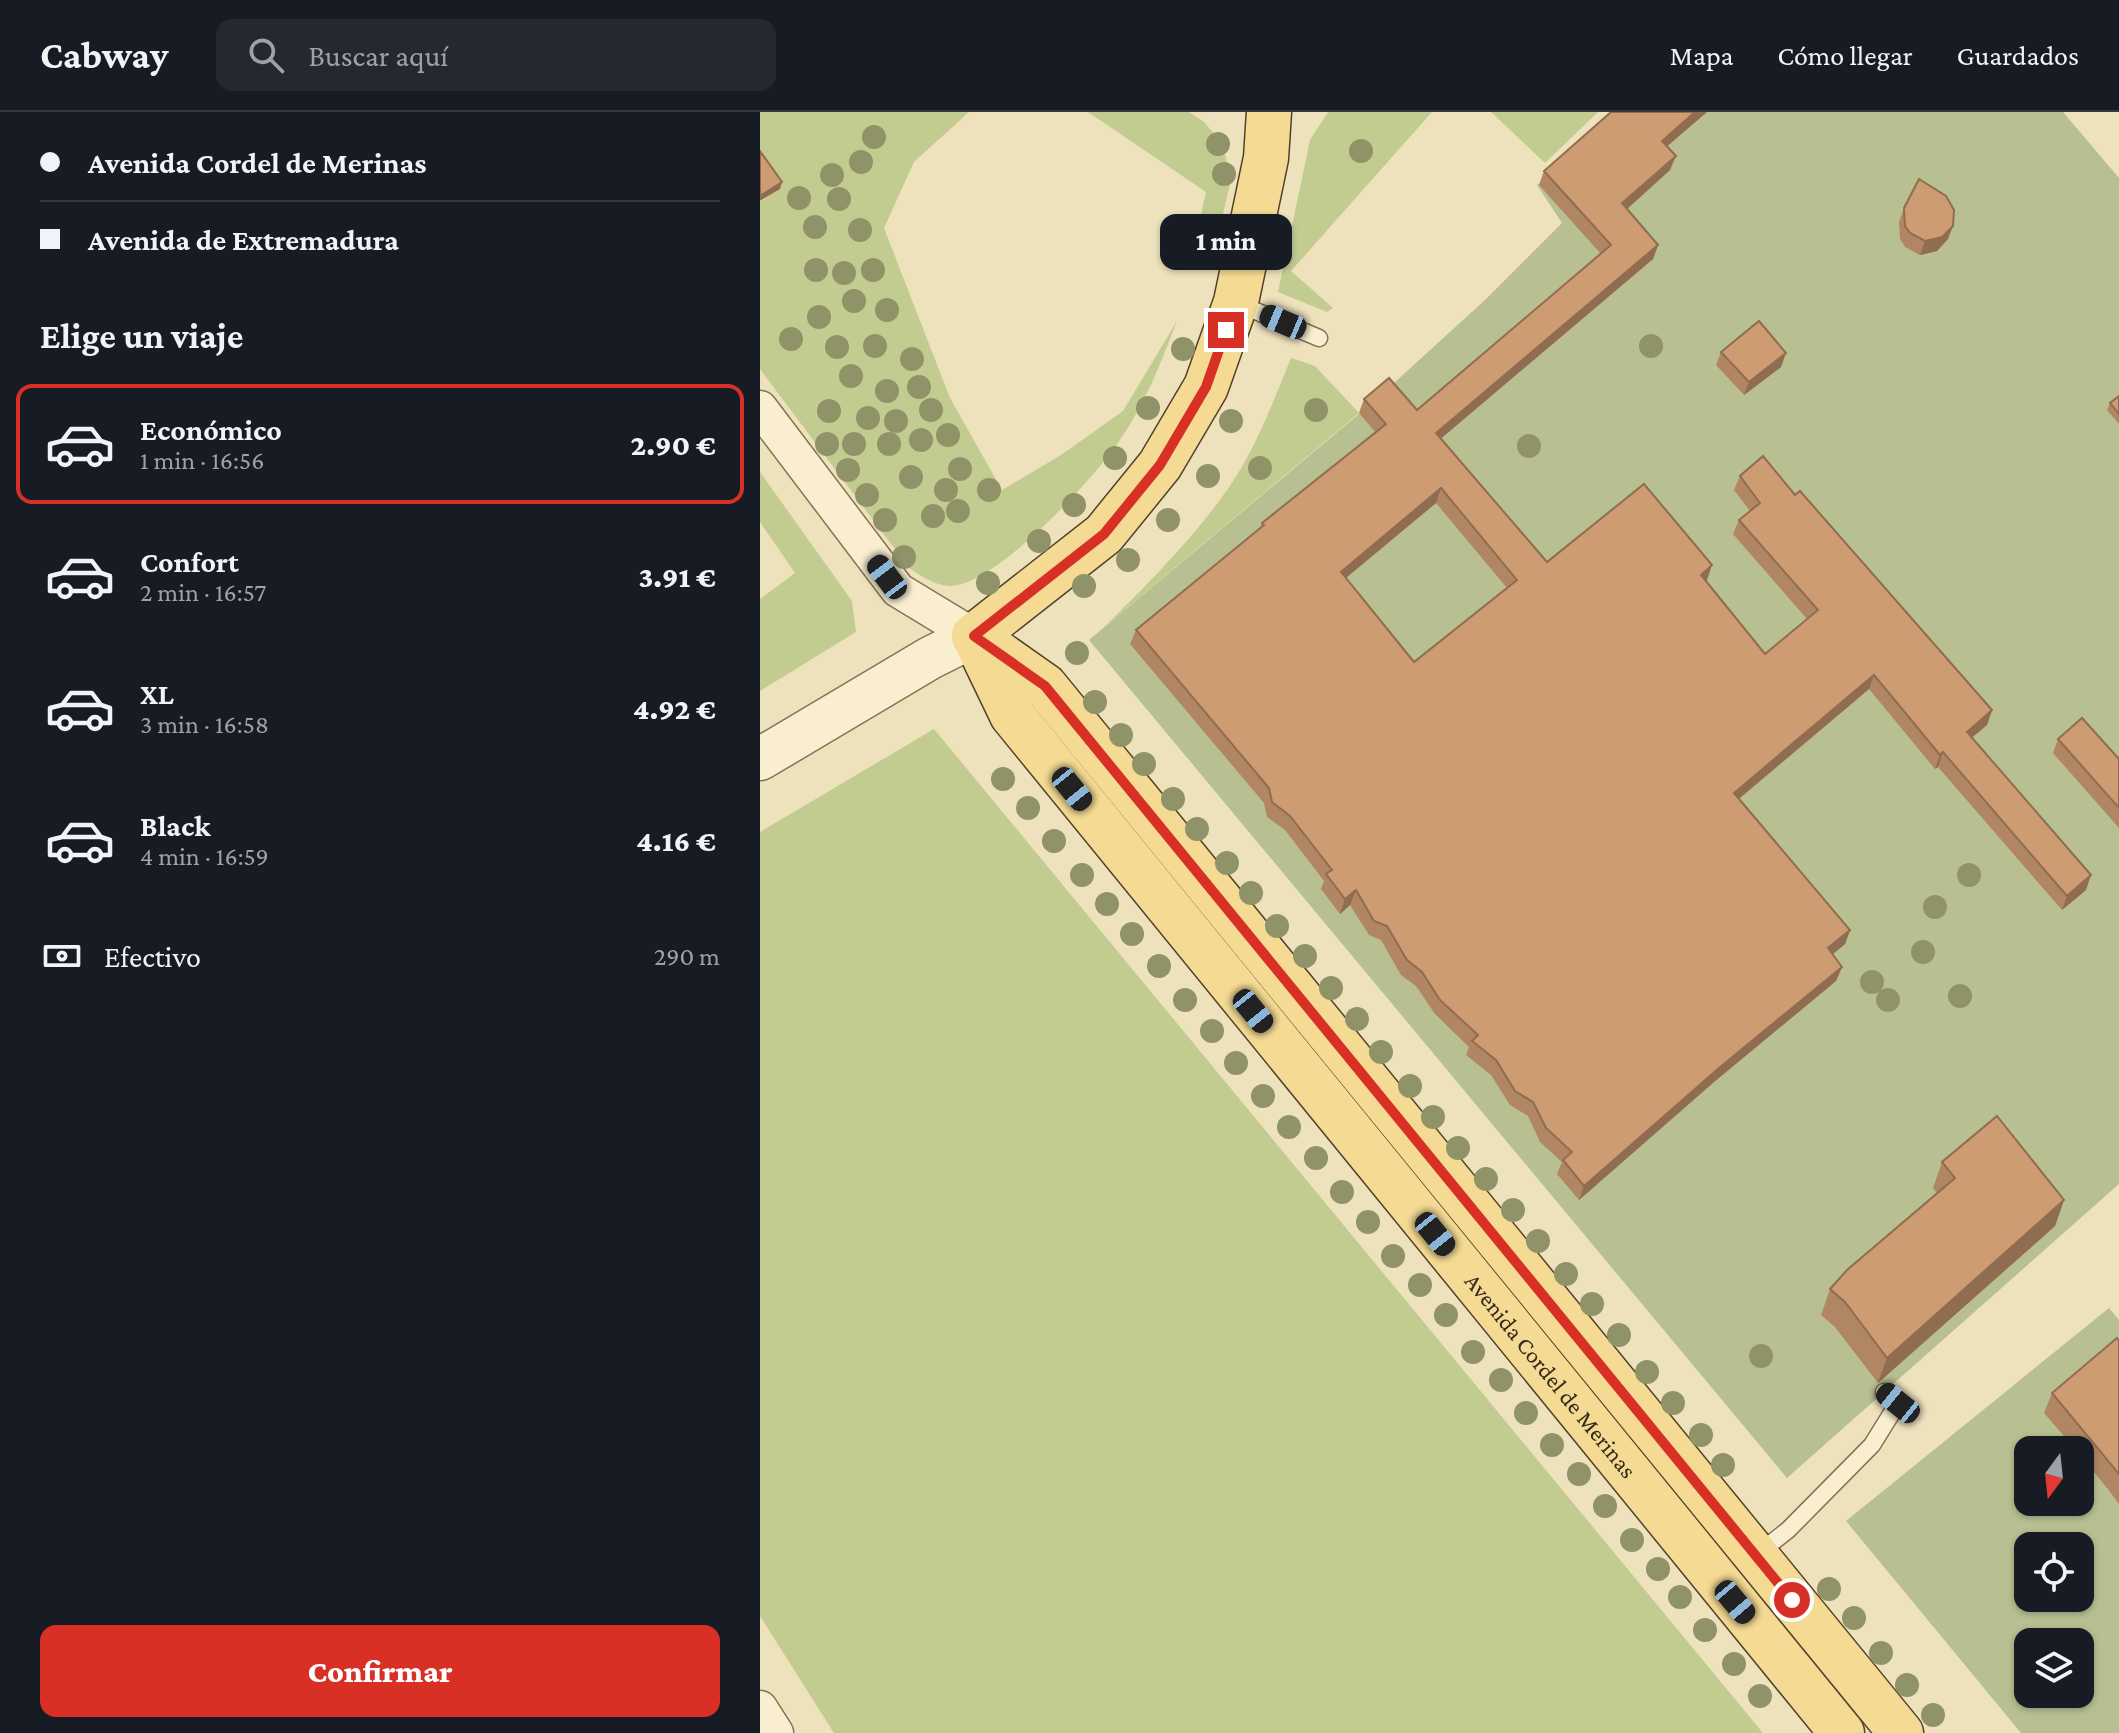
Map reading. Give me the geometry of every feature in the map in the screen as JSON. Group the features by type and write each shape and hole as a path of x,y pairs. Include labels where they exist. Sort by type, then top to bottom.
{"main road":[{"path":"974,636 1104,534 1160,465 1206,387 1236,302 1266,158 1269,112"},
{"name":"Avenida Cordel de Merinas","path":"974,636 1045,686 1736,1567 1842,1733"},
{"name":"Avenida Cordel de Merinas","path":"1736,1567 1901,1733"}],"street":[{"path":"760,408 898,590 974,636"},
{"path":"760,759 930,658 974,636"},
{"path":"760,1708 776,1733"}],"lane":[{"path":"1236,302 1319,338"},
{"path":"1736,1567 1788,1530 1872,1445 1898,1403 1884,1392"}],"green space":[{"path":"760,112 969,112 914,162 884,228 950,398 1002,490 1061,455 1123,411 1177,321 1144,399 1105,460 1065,505 1015,552 967,582 943,585 909,568 760,369 760,202 779,189 760,162"},
{"path":"1088,112 1189,112 1204,122 1224,150 1231,180 1215,248 1195,241 1206,192"},
{"path":"1328,112 1432,112 1291,271 1333,308 1327,312 1278,292 1310,140"},
{"path":"1491,112 1598,112 1545,163"},
{"path":"1620,112 2063,112 2119,178 2119,1184 1787,1478 1089,640 1372,403 1485,300 1562,223 1537,185"},
{"path":"1291,358 1315,366 1359,413 1103,628 1178,551 1214,508 1243,465"},
{"path":"760,472 852,601 856,632 760,691 760,599 795,573 760,522"},
{"path":"934,729 1763,1733 834,1733 760,1616 760,832"},
{"path":"2109,1308 2119,1320 2119,1733 2021,1733 1846,1521"}],"building":[{"path":"1611,112 1695,112 1662,141 1676,156 1622,203 1658,245 1436,433 1547,562 1644,484 1712,565 1701,575 1765,654 1818,610 1739,520 1760,503 1740,476 1763,456 1795,495 1800,491 1992,710 1967,732 2091,875 2067,896 1943,752 1940,755 1874,675 1734,793 1850,930 1828,948 1842,967 1719,1068 1584,1186 1563,1160 1572,1152 1546,1128 1533,1102 1515,1091 1496,1060 1472,1041 1478,1035 1440,1000 1422,972 1407,960 1387,926 1374,921 1356,890 1345,899 1326,874 1332,870 1290,816 1272,802 1269,788 1136,630 1264,525 1262,523 1386,424 1364,399 1389,378 1417,410 1611,245 1544,171","holes":["1441,488 1517,580 1414,662 1341,572"]},
{"path":"760,151 782,182 760,196"},
{"path":"1919,179 1946,196 1954,210 1953,226 1942,237 1925,241 1910,233 1905,226 1904,208"},
{"path":"1759,321 1786,353 1749,382 1721,352"},
{"path":"2119,396 2119,414 2110,403"},
{"path":"2082,718 2119,759 2119,808 2058,739"},
{"path":"1997,1116 2064,1200 1887,1358 1845,1302 1830,1289 1847,1270 1955,1178 1942,1162"},
{"path":"2117,1338 2119,1474 2094,1444 2094,1436 2088,1436 2052,1393"}],"route":[{"path":"1226,330 1206,387 1160,465 1104,534 974,636 1045,686 1792,1600"}]}
